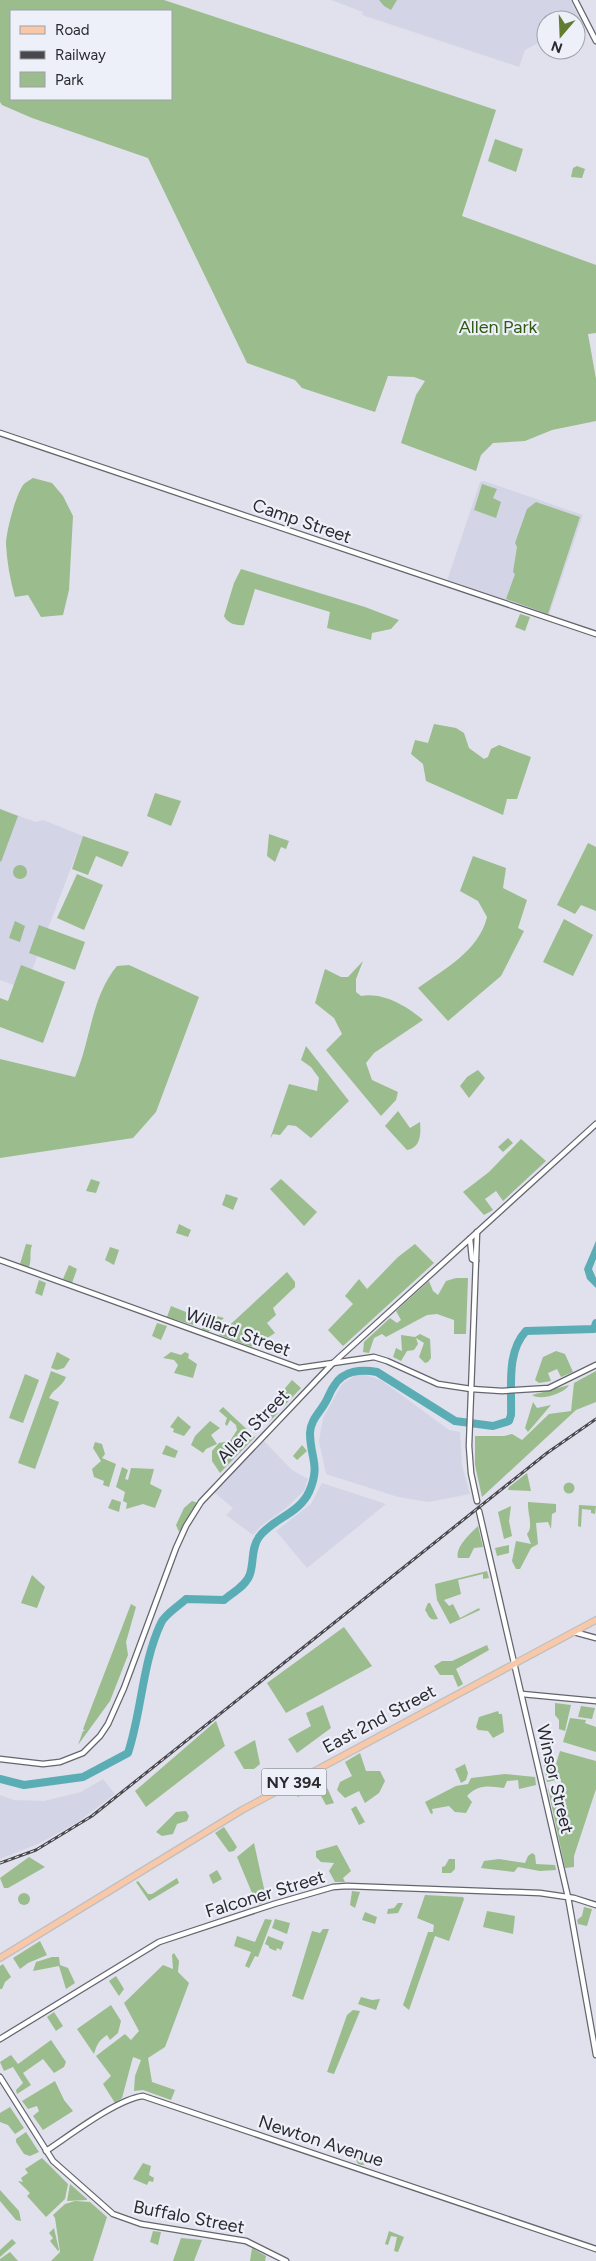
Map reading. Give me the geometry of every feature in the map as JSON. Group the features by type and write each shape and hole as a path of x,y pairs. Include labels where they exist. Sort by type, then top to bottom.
{"main road":[{"name":"East 2nd Street","path":"0,1958 242,1810 596,1620"}],"street":[{"path":"575,0 596,41"},
{"name":"Camp Street","path":"0,433 596,634"},
{"name":"Allen Street","path":"0,1758 43,1764 60,1762 83,1753 100,1736 108,1724 124,1688 176,1548 196,1509 261,1437 332,1364 596,1124"},
{"path":"477,1501 470,1473 470,1436 478,1231"},
{"path":"470,1239 476,1245"},
{"path":"470,1239 472,1259 476,1261"},
{"name":"Willard Street","path":"0,1260 294,1367 332,1364 368,1357 380,1358 431,1382 471,1389 528,1391 555,1386 596,1365"},
{"name":"Winsor Street","path":"479,1511 568,1897 596,2055"},
{"path":"574,1632 596,1638"},
{"path":"522,1694 596,1701"},
{"name":"Falconer Street","path":"0,2039 159,1942 317,1891 347,1886 540,1893 568,1897 596,1905"},
{"name":"Buffalo Street","path":"0,2076 53,2161 87,2193 120,2218 141,2224 246,2241 286,2261"},
{"name":"Newton Avenue","path":"46,2150 120,2104 142,2096 596,2249"}],"shaded area":[{"path":"331,0 570,0 575,10 536,10 536,44 525,50 519,67 362,15 363,12"},
{"path":"484,481 583,515 549,615 447,581 480,482"},
{"path":"0,809 36,822 43,820 83,836 25,989 0,980"},
{"path":"359,1373 381,1380 449,1430 460,1432 462,1465 470,1494 429,1502 398,1497 326,1474 319,1441 323,1418 342,1384"},
{"path":"263,1440 292,1470 308,1479 304,1491 286,1508 261,1526 253,1535 226,1515 233,1508 214,1492"},
{"path":"322,1483 386,1504 307,1568 276,1531 311,1504"},
{"path":"103,1779 115,1794 78,1822 40,1843 0,1859 0,1795 14,1800 44,1801 81,1792"}],"green space":[{"name":"Allen Park","path":"0,0 164,0 496,110 462,216 596,265 596,333 588,334 596,379 596,421 552,430 525,441 493,443 481,455 476,471 401,443 416,395 425,381 414,377 388,376 375,412 302,388 295,380 247,363 148,158 32,118 2,105 0,102"},
{"path":"379,0 397,0 391,10"},
{"path":"495,139 523,149 516,172 488,161"},
{"path":"577,166 585,169 582,178 571,177 573,168"},
{"path":"33,478 52,483 63,496 73,516 69,590 63,615 41,617 28,595 15,597 9,571 6,544 12,513 21,489 25,483"},
{"path":"482,484 497,489 493,498 501,502 496,518 474,510"},
{"path":"536,502 580,517 548,614 506,599 515,574 513,572 517,547 515,543 527,509"},
{"path":"241,569 365,607 399,620 391,629 372,633 371,640 327,628 330,612 255,589 244,625 238,625 230,622 224,616 234,583"},
{"path":"520,614 530,617 525,631 515,627"},
{"path":"434,724 456,728 464,733 469,748 484,759 488,757 491,749 499,745 531,757 517,799 507,799 503,815 426,781 423,764 411,754 415,740 428,743"},
{"path":"155,793 181,801 171,826 147,816"},
{"path":"0,809 18,816 1,862 0,861"},
{"path":"269,834 289,841 286,849 281,847 275,862 267,856"},
{"path":"83,836 129,852 122,867 96,856 88,875 72,869"},
{"path":"588,843 596,847 596,911 581,905 575,914 557,905"},
{"path":"473,856 506,868 503,888 527,900 518,928 524,931 501,976 448,1021 418,988 469,949 483,929 487,917 478,901 460,891"},
{"path":"20,865 25,867 27,872 25,877 20,879 15,877 13,872 15,867"},
{"path":"77,874 103,885 84,930 57,918"},
{"path":"564,919 593,935 573,976 543,962"},
{"path":"15,921 25,926 20,942 9,938"},
{"path":"39,925 85,942 75,970 29,953"},
{"path":"363,961 356,979 356,992 361,996 378,996 394,1001 423,1020 374,1053 366,1063 372,1080 398,1092 396,1100 381,1116 326,1050 342,1034 334,1018 315,1003 325,969 341,977 348,977"},
{"path":"21,965 65,982 43,1043 0,1027 0,998 8,1001"},
{"path":"129,965 199,997 156,1112 133,1138 0,1158 0,1059 75,1077 97,1005 108,978 117,966"},
{"path":"306,1046 349,1101 311,1138 296,1126 288,1125 280,1135 273,1134 270,1139 289,1084 317,1091 319,1078 311,1067 301,1060"},
{"path":"478,1070 485,1078 469,1098 460,1086 467,1077"},
{"path":"398,1111 410,1128 420,1122 418,1143 412,1149 407,1150 385,1126"},
{"path":"508,1138 513,1143 503,1152 498,1147"},
{"path":"521,1139 546,1161 503,1201 496,1191 485,1199 493,1210 484,1215 463,1192 489,1172"},
{"path":"91,1179 100,1182 96,1193 86,1191"},
{"path":"281,1179 317,1212 304,1226 270,1189"},
{"path":"226,1194 238,1198 233,1210 222,1205"},
{"path":"179,1224 191,1230 188,1237 176,1233"},
{"path":"26,1244 32,1245 29,1267 20,1264"},
{"path":"415,1244 434,1263 343,1346 328,1330 353,1304 345,1296 359,1279 367,1289 398,1257"},
{"path":"110,1247 119,1250 114,1265 105,1260"},
{"path":"69,1265 77,1269 72,1283 63,1279"},
{"path":"287,1272 295,1282 295,1287 273,1308 276,1315 267,1323 275,1333 258,1344 253,1342 252,1347 219,1335"},
{"path":"456,1278 468,1278 466,1334 454,1334 454,1320 437,1314 427,1315 386,1337 382,1334 374,1338 369,1353 363,1352 364,1342 390,1318 397,1323 401,1320 396,1311 429,1281 433,1291 438,1295 446,1281"},
{"path":"39,1280 46,1283 42,1296 35,1293"},
{"path":"171,1306 196,1316 193,1325 167,1317"},
{"path":"207,1313 224,1318 208,1332 202,1329"},
{"path":"157,1323 167,1326 161,1340 152,1336"},
{"path":"420,1334 430,1339 431,1358 428,1362 425,1363 419,1357 424,1343 416,1338 418,1344 414,1350 407,1351 401,1361 393,1357 396,1348 402,1351 401,1335 415,1337"},
{"path":"556,1351 565,1354 573,1372 561,1377 557,1369 548,1373 551,1381 539,1383 535,1380 543,1357"},
{"path":"57,1352 70,1359 64,1368 57,1370 51,1368"},
{"path":"171,1352 181,1355 185,1352 189,1354 188,1358 197,1364 193,1378 174,1373 178,1365 174,1360 163,1358"},
{"path":"51,1371 66,1377 49,1398 59,1402 35,1469 18,1463"},
{"path":"596,1371 596,1402 576,1410 482,1497 475,1465 475,1436 504,1436 512,1434 522,1440 549,1414 571,1411 574,1383"},
{"path":"25,1374 39,1380 23,1423 9,1418"},
{"path":"292,1380 301,1388 283,1407 275,1400"},
{"path":"569,1385 552,1396 536,1397 532,1395"},
{"path":"533,1402 537,1408 551,1405 528,1432 525,1428"},
{"path":"223,1407 255,1437 220,1473 212,1461 212,1451 219,1443 230,1441 237,1430 236,1425 230,1420 227,1426 225,1424 227,1418 219,1411"},
{"path":"269,1409 278,1413 269,1422 265,1412"},
{"path":"178,1416 191,1427 184,1436 173,1432 174,1429 170,1427"},
{"path":"210,1421 220,1428 211,1435 217,1444 206,1449 203,1453 191,1445 195,1436"},
{"path":"95,1442 102,1444 105,1454 102,1458 116,1464 109,1487 103,1485 104,1481 94,1477 92,1469 101,1461 93,1448"},
{"path":"166,1445 178,1451 175,1458 162,1454"},
{"path":"302,1445 307,1451 297,1460 293,1456"},
{"path":"122,1467 128,1470 125,1479 128,1480 131,1468 154,1469 150,1484 162,1490 155,1508 143,1504 126,1509 127,1503 123,1501 125,1492 116,1487"},
{"path":"527,1473 531,1491 508,1490 509,1487"},
{"path":"569,1482 575,1488 569,1494 563,1488"},
{"path":"112,1499 121,1502 119,1512 108,1508"},
{"path":"192,1501 198,1503 179,1532 176,1525 184,1508"},
{"path":"528,1502 556,1504 556,1512 552,1514 551,1529 548,1522 536,1523 538,1544 531,1548 520,1569 516,1569 512,1561 516,1541 531,1544 527,1534 530,1527"},
{"path":"579,1505 596,1506 595,1514 591,1513 591,1510 582,1509 581,1527 578,1526"},
{"path":"511,1506 509,1521 512,1536 504,1539 498,1512"},
{"path":"478,1526 483,1547 474,1548 469,1558 458,1558 461,1545"},
{"path":"509,1545 509,1553 497,1556 495,1548"},
{"path":"487,1571 489,1578 483,1579 483,1574 458,1580 461,1594 444,1600 449,1606 453,1604 460,1618 479,1608 480,1610 450,1624 437,1600 435,1584"},
{"path":"32,1575 45,1587 37,1608 21,1603"},
{"path":"428,1603 430,1603 438,1619 431,1619 428,1616 425,1610"},
{"path":"131,1604 136,1607 126,1642 128,1655 110,1701 78,1745 83,1731 85,1731 83,1729"},
{"path":"344,1627 372,1666 286,1713 267,1683"},
{"path":"487,1645 489,1650 456,1669 463,1684 458,1687 453,1675 440,1675 434,1666 442,1661 452,1661"},
{"path":"555,1703 571,1705 565,1731 559,1729 559,1720 555,1715"},
{"path":"323,1705 331,1728 297,1753 288,1739 311,1726 306,1713"},
{"path":"581,1706 595,1708 592,1719 578,1717"},
{"path":"498,1711 499,1714 502,1714 504,1732 493,1738 488,1731 478,1730 476,1727 479,1717"},
{"path":"570,1718 586,1720 585,1723 596,1727 596,1752 563,1742"},
{"path":"216,1721 225,1746 146,1807 135,1791"},
{"path":"255,1740 260,1764 254,1769 244,1769 234,1752"},
{"path":"560,1751 596,1761 596,1789 574,1856 574,1867 565,1868 548,1789 561,1787 561,1779 547,1782 544,1764 556,1764"},
{"path":"360,1753 366,1771 380,1771 385,1781 379,1793 365,1803 359,1791 345,1798 337,1790 340,1782 352,1776 345,1762"},
{"path":"465,1764 468,1773 466,1780 461,1783 455,1769"},
{"path":"505,1774 535,1777 536,1785 519,1789 518,1780 507,1781 504,1788 489,1786 475,1789 467,1796 472,1802 466,1813 455,1812 449,1806 432,1809 433,1813 431,1814 425,1802 456,1786 468,1784 471,1778"},
{"path":"322,1776 334,1803 326,1805 313,1781"},
{"path":"305,1785 309,1791 298,1797 293,1791"},
{"path":"356,1806 365,1822 359,1825 351,1809"},
{"path":"186,1811 189,1816 187,1821 177,1824 173,1834 162,1836 156,1832 176,1812"},
{"path":"224,1827 237,1847 234,1851 229,1852 215,1833"},
{"path":"254,1843 267,1902 257,1905 237,1857"},
{"path":"337,1845 351,1871 343,1878 345,1882 335,1882 329,1871 334,1863 321,1862 316,1857 316,1851"},
{"path":"532,1853 535,1855 536,1864 555,1865 556,1870 540,1871 518,1867 514,1872 481,1868 484,1861 499,1859 525,1863 528,1856"},
{"path":"29,1857 45,1867 8,1888 4,1888 0,1878"},
{"path":"449,1859 455,1859 455,1869 451,1873 442,1873 442,1867 445,1866"},
{"path":"217,1870 222,1879 213,1884 209,1875"},
{"path":"177,1878 179,1883 149,1901 136,1882 138,1881 148,1894 152,1894"},
{"path":"352,1891 360,1892 355,1908 350,1905"},
{"path":"24,1893 30,1899 24,1905 18,1899"},
{"path":"425,1895 463,1897 464,1899 449,1941 435,1936 409,2010 403,2005 428,1932 433,1932 434,1925 417,1918"},
{"path":"398,1903 403,1903 398,1913 387,1914 388,1909 394,1908"},
{"path":"584,1907 592,1909 587,1926 578,1924 577,1920 582,1916"},
{"path":"487,1911 515,1916 513,1934 483,1927"},
{"path":"365,1912 377,1917 375,1924 362,1920"},
{"path":"265,1919 272,1920 258,1957 255,1956 249,1968 245,1966 251,1952 234,1946 237,1936 255,1942"},
{"path":"275,1919 290,1923 287,1934 272,1928"},
{"path":"323,1929 329,1929 303,2000 292,1996 312,1931 320,1933"},
{"path":"268,1936 284,1942 281,1950 277,1948 276,1951 265,1944"},
{"path":"40,1941 47,1955 28,1963 20,1969 13,1958"},
{"path":"174,1953 179,1961 178,1972 189,1983 165,2047 148,2058 152,2082 175,2090 171,2100 143,2090 134,2091 135,2076 141,2060 133,2057 122,2098 115,2103 103,2084 111,2076 96,2056 125,2034 131,2040 139,2031 124,2003 163,1965 173,1969 172,1955"},
{"path":"59,1957 60,1965 68,1968 75,1983 66,1989 59,1966 33,1971 36,1962"},
{"path":"3,1964 11,1977 0,1989 0,1966"},
{"path":"116,1976 124,1989 119,1996 109,1981"},
{"path":"361,1997 372,2000 380,1999 376,2010 358,2004"},
{"path":"111,2005 121,2021 118,2033 110,2040 107,2035 102,2039 94,2054 77,2029"},
{"path":"353,2010 360,2011 334,2074 327,2072 347,2015"},
{"path":"54,2012 63,2026 56,2031 47,2017"},
{"path":"51,2040 66,2062 64,2067 54,2073 43,2059 23,2073 31,2085 17,2094 16,2090 23,2083 13,2067 4,2071 0,2062 11,2055 18,2064"},
{"path":"55,2081 64,2100 73,2111 43,2130 33,2116 39,2111 37,2106 28,2109 22,2101"},
{"path":"10,2107 24,2128 15,2134 8,2125 0,2122 0,2113"},
{"path":"26,2132 39,2152 30,2156 24,2154 16,2142 16,2139"},
{"path":"362,2153 368,2159 362,2165 356,2159"},
{"path":"42,2158 68,2184 65,2199 46,2217 27,2196 30,2193 18,2181 23,2182 21,2178 28,2173 25,2169"},
{"path":"143,2163 151,2166 149,2175 154,2178 153,2182 149,2181 147,2185 133,2179"},
{"path":"70,2184 87,2199 87,2200 67,2201"},
{"path":"0,2190 19,2211 21,2221 16,2220 0,2201"},
{"path":"75,2201 90,2202 107,2217 93,2261 51,2261 60,2252 53,2215 65,2204"},
{"path":"54,2228 58,2251 50,2241 53,2238 49,2233"},
{"path":"153,2231 161,2232 158,2245 150,2242"},
{"path":"389,2231 404,2237 398,2252 394,2251 397,2237 391,2236 388,2245 385,2244"},
{"path":"181,2238 202,2240 194,2261 173,2261"},
{"path":"12,2239 16,2243 0,2257 0,2250"},
{"path":"252,2248 266,2256 265,2261 250,2261"},
{"path":"10,2252 18,2261 0,2261 0,2259"}],"water":[{"path":"596,1241 596,1259 592,1269 596,1278 596,1288 587,1279 584,1269"}],"waterway":[{"path":"0,1779 24,1785 83,1777 128,1753 150,1654 161,1623 169,1613 186,1599 224,1600 246,1582 250,1574 256,1541 271,1525 299,1506 309,1492 315,1468 310,1442 310,1429 333,1388 342,1377 359,1371 377,1372 455,1421 493,1426 509,1421 511,1415 511,1371 515,1349 526,1331 594,1329 596,1323"}],"tunnel":[{"path":"477,1501 479,1511"}],"railway":[{"path":"0,1863 36,1850 92,1816 547,1453 596,1419"}]}
